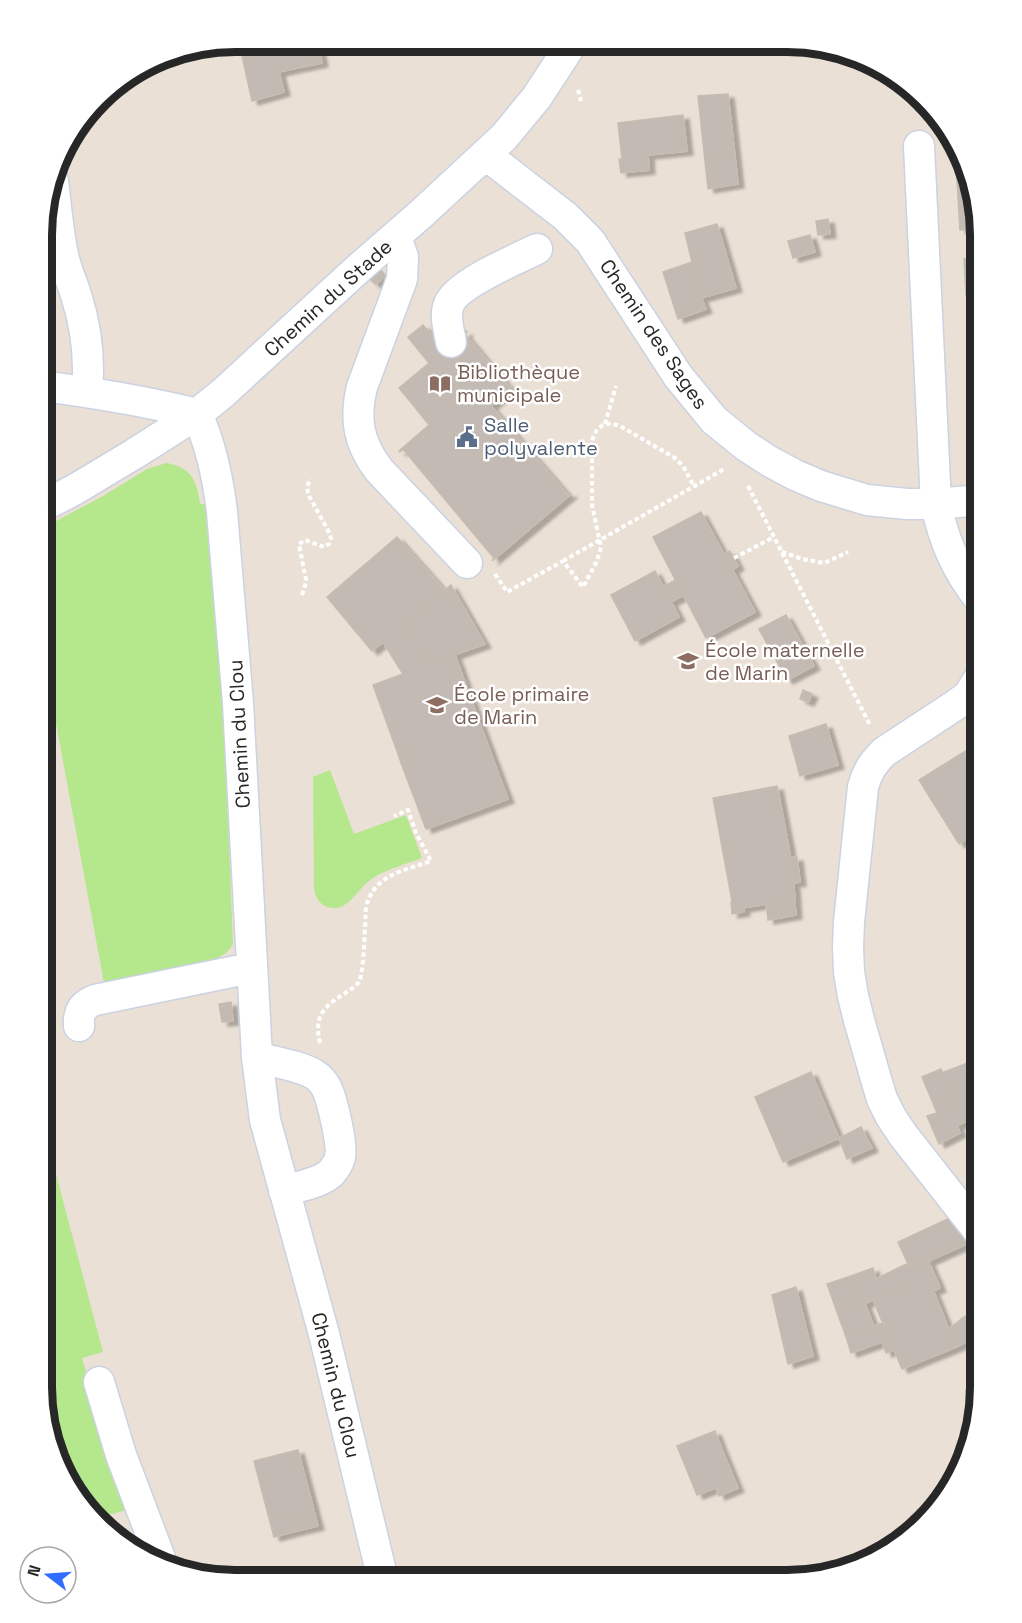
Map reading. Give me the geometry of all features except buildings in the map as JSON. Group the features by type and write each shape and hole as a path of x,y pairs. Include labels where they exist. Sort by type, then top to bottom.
{"street":[{"name":"Chemin du Stade","path":"52,501 104,473 196,414 223,393 504,137 537,97 566,52"},
{"path":"919,146 936,504 947,546 956,566 970,585"},
{"name":"Chemin des Sages","path":"486,154 565,216 590,241 678,376 714,420 739,440 769,461 795,475 821,486 867,500 907,504 970,501"},
{"path":"56,204 59,236 77,297 88,354 87,392"},
{"path":"396,237 403,256 402,279 362,387 358,402 359,431 363,446 379,470 467,563"},
{"path":"451,342 447,313 454,297 488,274 537,249"},
{"path":"52,387 158,404 196,414"},
{"name":"Chemin du Clou","path":"196,414 213,462 222,512 238,703 257,1057 265,1120 324,1334 381,1570"},
{"path":"969,1219 891,1117 882,1099 853,996 849,963 849,922 866,774 885,752 970,694"},
{"path":"79,1026 81,1010 95,1000 236,971 252,970"},
{"path":"257,1057 313,1073 320,1080 329,1096 340,1144 337,1166 329,1174 320,1180 284,1191"},
{"path":"99,1382 121,1455 158,1553"}],"path":[{"path":"605,424 616,386"},
{"path":"563,561 584,589 600,554 600,539 592,505 592,442 593,434 598,428 612,423 620,426 675,458 694,486"},
{"path":"507,592 710,477"},
{"path":"302,595 306,580 299,544 304,540 324,547 331,539 308,494 307,486 311,479"},
{"path":"746,481 885,752"},
{"path":"734,558 774,537"},
{"path":"782,552 824,563 848,552"},
{"path":"320,1080 323,1066 317,1026 325,1007 359,982 368,898 380,881 431,861 408,810 394,816"}],"green space":[{"path":"166,463 187,471 195,482 200,504 208,504 224,720 233,944 225,954 213,960 104,983 52,702 52,523 147,469"},
{"path":"330,770 354,834 406,815 422,858 378,875 347,903 335,908 325,906 320,902 314,889 313,777"},
{"path":"52,1159 103,1352 82,1358 111,1454 131,1509 105,1516 90,1499 66,1457 56,1423 52,1387"}],"place":[{"name":"Bibliothèque municipale","path":"440,384"},
{"name":"Salle polyvalente","path":"467,437"},
{"name":"École maternelle de Marin","path":"688,661"},
{"name":"École primaire de Marin","path":"437,705"}]}
